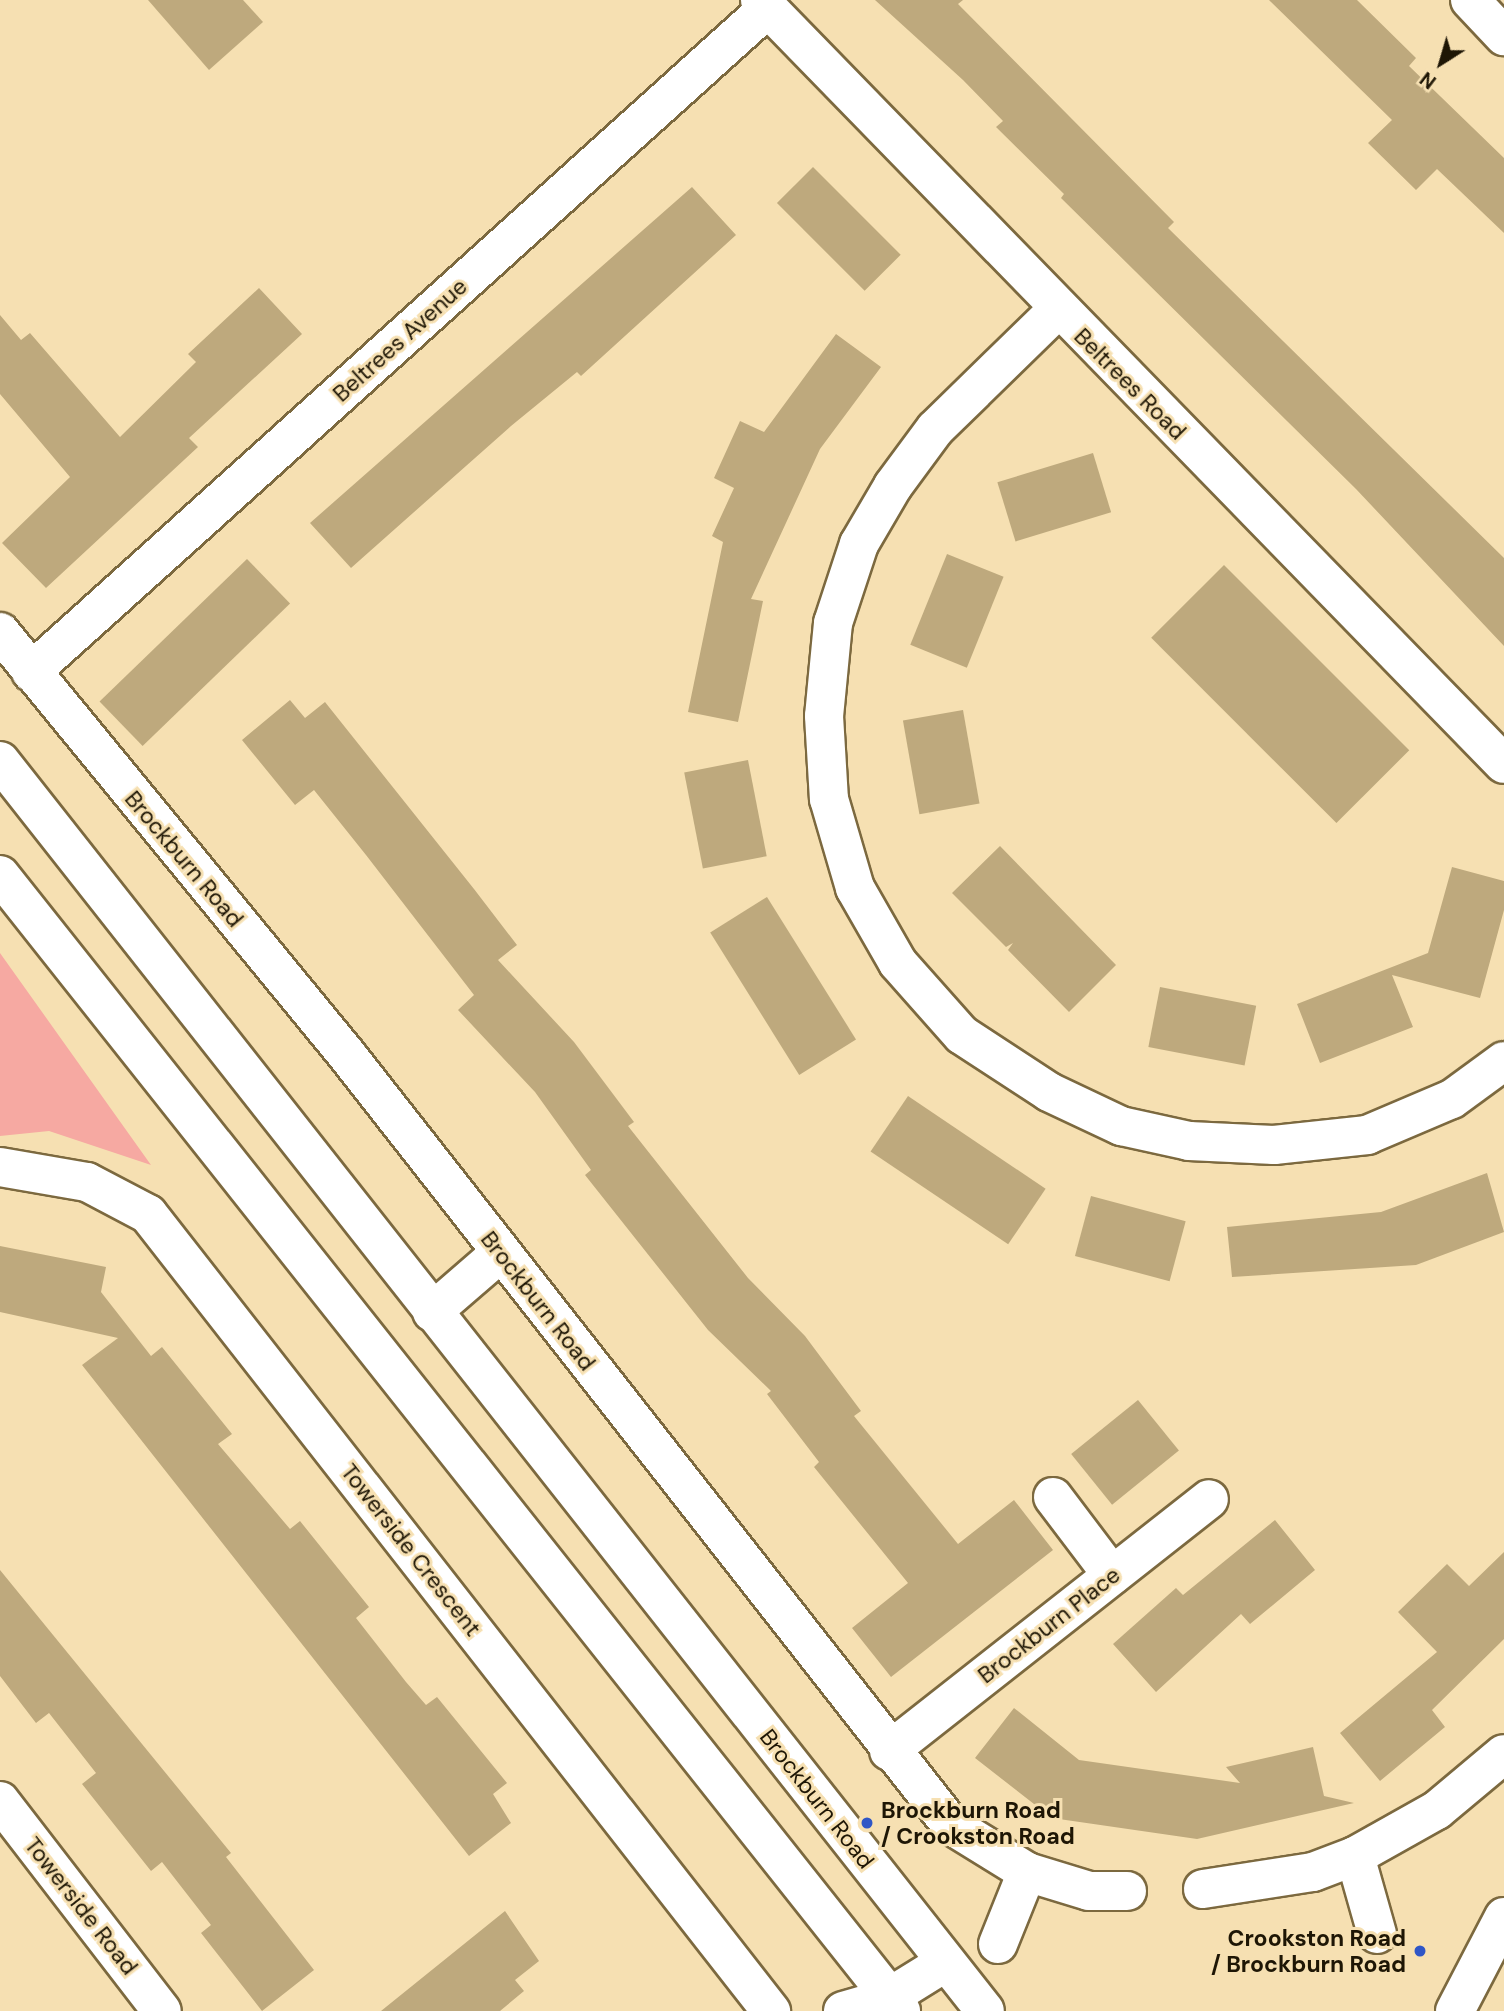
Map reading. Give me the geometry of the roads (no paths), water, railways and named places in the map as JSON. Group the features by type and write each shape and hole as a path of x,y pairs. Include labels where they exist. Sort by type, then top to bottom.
{"street":[{"path":"1470,0 1504,36"},
{"name":"Beltrees Road","path":"764,4 1057,310 1504,764"},
{"name":"Beltrees Avenue","path":"31,672 764,4"},
{"path":"1057,310 935,429 893,486 859,544 833,624 824,716 829,799 855,888 898,962 962,1035 1049,1092 1121,1126 1189,1141 1275,1145 1367,1135 1452,1099 1504,1061"},
{"name":"Brockburn Road","path":"0,632 347,1055 889,1751 951,1825 1027,1872 1089,1891 1127,1891"},
{"name":"Brockburn Road","path":"0,761 985,2011"},
{"path":"0,875 894,2004"},
{"name":"Towerside Crescent","path":"0,1167 87,1182 148,1214 771,2011"},
{"path":"432,1311 500,1253"},
{"path":"1054,1497 1112,1575"},
{"name":"Brockburn Place","path":"889,1751 1209,1499"},
{"path":"1203,1889 1313,1872 1355,1856 1437,1810 1504,1754"},
{"name":"Towerside Road","path":"0,1801 162,2011"},
{"path":"1355,1856 1377,1934"},
{"path":"998,1944 1027,1872"},
{"path":"1455,2011 1504,1917"},
{"path":"843,2011 894,2004 946,1962"}],"place":[{"name":"Brockburn Road / Crookston Road","path":"867,1823"},
{"name":"Crookston Road / Brockburn Road","path":"1420,1951"}]}
